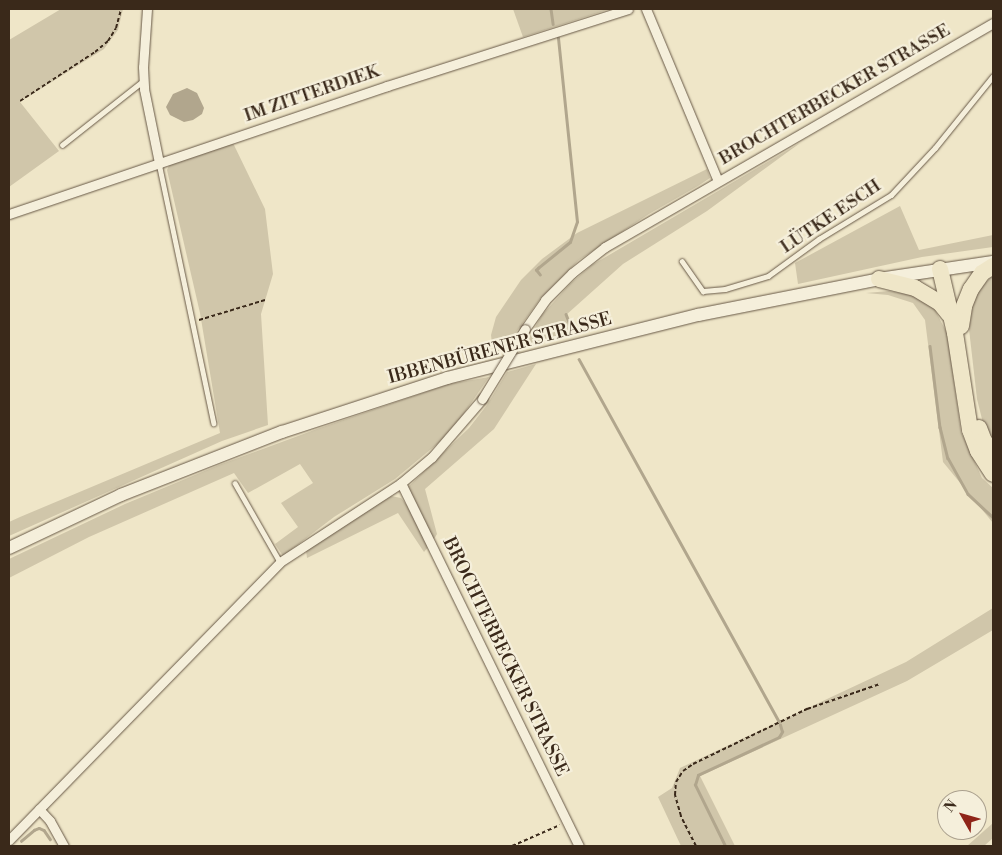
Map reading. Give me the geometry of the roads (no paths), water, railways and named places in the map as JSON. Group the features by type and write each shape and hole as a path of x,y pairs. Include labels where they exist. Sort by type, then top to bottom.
{"highway":[{"path":"961,326 964,306 971,289 982,273 993,264"},
{"path":"945,269 949,314 955,333 970,430 978,451 993,474"},
{"path":"945,269 961,326 974,417 984,441 993,452"},
{"path":"879,279 916,288 940,303 949,314"}],"main road":[{"name":"IBBENBÜRENER STRASSE","path":"9,548 121,495 282,432 448,378 698,315 879,279 993,264"}],"street":[{"path":"147,9 143,81 159,163"},
{"name":"IM ZITTERDIEK","path":"9,214 396,83 628,9"},
{"name":"BROCHTERBECKER STRASSE","path":"646,9 718,181"},
{"name":"BROCHTERBECKER STRASSE","path":"9,840 280,562 401,482 432,457 482,399 545,300 572,273 606,247 993,23"},
{"name":"BROCHTERBECKER STRASSE","path":"401,482 579,846"},
{"path":"39,809 50,821 64,846"}],"lane":[{"name":"LÜTKE ESCH","path":"682,261 703,292 725,289 768,276 820,239 891,195 935,148 993,76"},
{"path":"62,145 143,81"},
{"path":"159,163 214,423"},
{"path":"235,483 280,562"}],"waterway":[{"path":"551,9 553,24"},
{"path":"540,275 536,270 570,242 577,222 558,38"},
{"path":"566,314 572,330"},
{"path":"930,346 940,427 948,458 968,494 993,517"},
{"path":"579,359 779,721"},
{"path":"725,846 695,785 698,775 779,737 782,732 780,725"},
{"path":"21,841 39,828 44,830 50,839"}]}
